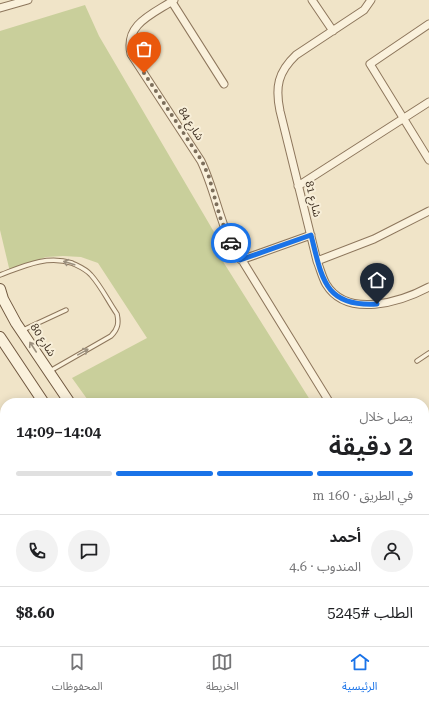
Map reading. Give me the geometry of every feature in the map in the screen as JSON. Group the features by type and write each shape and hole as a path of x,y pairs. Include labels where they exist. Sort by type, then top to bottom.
{"street":[{"path":"0,8 28,0"},
{"path":"312,0 332,31"},
{"name":"شارع 81","path":"371,0 364,10 296,55 287,64 280,75 277,88 277,97 298,186 318,261 326,284 334,294 355,304 387,303 406,298 429,287"},
{"path":"173,1 224,84"},
{"name":"شارع 84","path":"173,1 139,24 133,30 129,46 131,54 202,161 209,177 220,217 240,260 327,398"},
{"path":"429,24 370,64 429,160"},
{"path":"298,186 429,102"},
{"path":"318,261 388,233 429,212"},
{"path":"240,260 311,235"},
{"name":"شارع 80","path":"0,289 2,300 67,398"},
{"path":"0,336 41,398"}],"lane":[{"path":"0,275 34,262 49,260 64,261 78,265 90,274 117,314 118,326 116,332 49,371"},
{"path":"22,330 66,310"},
{"path":"417,361 429,353"}],"green space":[{"path":"85,5 99,36 214,232 212,244 309,398 86,398 72,378 147,338 98,263 81,257 46,257 10,272 0,230 0,31"}],"way so far":[{"path":"144,73 202,161 209,177 220,217 231,243"}],"route":[{"path":"231,243 240,260 311,235 326,284 334,294 355,304 377,304"}]}
